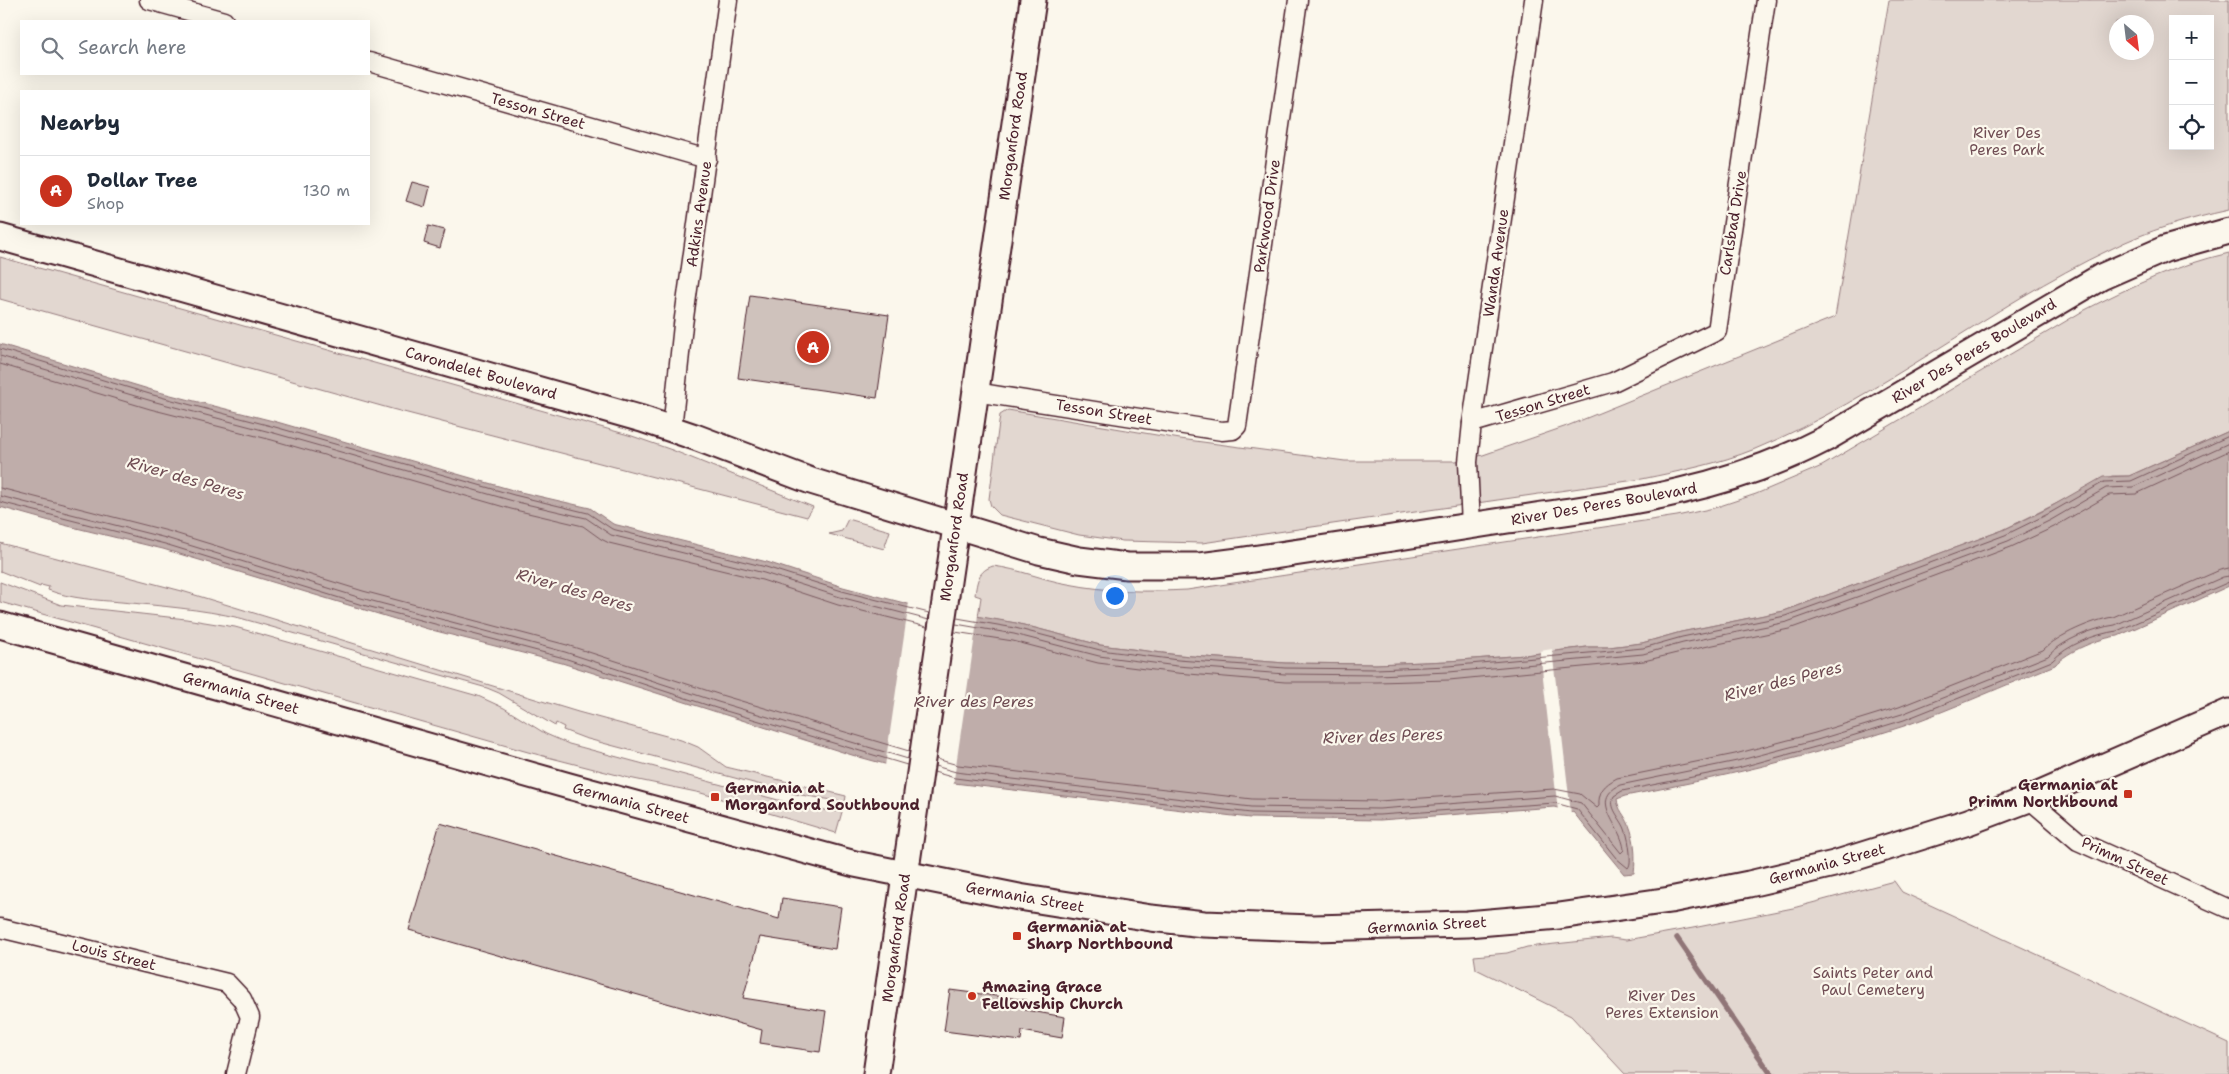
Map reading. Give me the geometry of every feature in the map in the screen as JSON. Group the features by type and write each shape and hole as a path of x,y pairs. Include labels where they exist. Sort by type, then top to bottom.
{"main road":[{"name":"Morganford Road","path":"876,1074 1033,0"},
{"name":"River Des Peres Boulevard","path":"956,526 1039,551 1079,560 1127,566 1179,567 1239,561 1658,497 1692,490 1760,469 1793,456 2101,277 2165,249 2229,231"},
{"name":"Carondelet Boulevard","path":"0,237 672,428 781,471 956,526"},
{"name":"Germania Street","path":"0,624 569,786 856,864 905,876 1074,906 1204,924 1313,928 1467,924 1594,912 1670,900 1749,884 1834,864 1902,844 2030,799 2229,712"}],"street":[{"path":"149,0 220,20"},
{"name":"Adkins Avenue","path":"672,428 683,325 728,0"},
{"name":"Parkwood Drive","path":"1233,430 1238,421 1298,0"},
{"name":"Wanda Avenue","path":"1471,526 1468,462 1472,423 1534,0"},
{"name":"Carlsbad Drive","path":"1613,382 1717,331 1766,0"},
{"name":"Tesson Street","path":"370,62 707,159"},
{"name":"Tesson Street","path":"1472,423 1613,382"},
{"name":"Tesson Street","path":"975,392 1222,431 1233,430"},
{"name":"Primm Street","path":"2030,799 2078,841 2229,909"},
{"name":"Louis Street","path":"0,928 228,983 242,999 250,1017 236,1074"}],"green space":[{"name":"River Des Peres Park","path":"1889,0 2229,0 2229,210 2168,226 2139,236 2111,249 2021,297 1846,404 1801,428 1755,449 1713,463 1642,479 1202,543 1123,541 1079,535 1000,515 991,506 989,499 1000,415 1008,410 1180,439 1345,461 1456,461 1483,455 1567,426 1835,317"},
{"path":"2229,253 2229,431 2129,476 2112,476 2003,530 1784,611 1681,632 1642,643 1609,647 1587,647 1525,655 1376,664 1285,663 1179,655 1100,645 1016,623 978,617 981,597 975,595 978,581 984,571 993,566 1059,582 1098,589 1142,591 1187,590 1677,516 1714,508 1756,494 1822,466 2101,302 2173,270"},
{"path":"0,257 632,436 672,450 813,507 807,517 392,409 0,299"},
{"path":"848,519 890,531 884,549 829,534 842,531"},
{"path":"0,543 182,591 578,712 681,740 698,747 726,767 846,796 845,802 795,794 584,738 563,730 564,727 556,723 555,726 487,688 240,618 166,606 84,599 57,593 48,590 49,587 41,585 40,587 0,571"},
{"path":"0,582 61,605 186,619 235,627 478,696 504,708 546,734 569,744 808,808 842,812 836,833 701,793 629,778 528,752 0,602"},
{"name":"Saints Peter and Paul Cemetery","path":"1894,881 1902,892 2229,1043 2229,1074 1625,1074 1571,1016 1476,969 1474,956 1507,953 1527,947 1611,938 1626,940 1793,908"}],"water":[{"name":"River des Peres","path":"0,344 155,391 277,422 516,491 590,508 613,524 767,562 843,587 908,604 1016,623 1100,645 1178,655 1285,663 1376,664 1525,655 1587,647 1609,647 1642,643 1681,632 1784,611 2003,530 2045,510 2103,477 2129,476 2229,431 2229,586 2118,636 2102,639 2084,646 2067,655 2055,665 1904,726 1766,766 1617,799 1633,836 1634,873 1624,874 1573,812 1554,807 1380,820 1250,818 954,783 852,755 562,663 428,629 163,549 0,507"}],"pier":[{"path":"909,602 978,615 953,786 885,766"},
{"path":"1552,649 1571,814 1558,811 1540,651"}],"building":[{"path":"412,182 430,187 425,207 406,201"},
{"path":"428,226 445,230 440,248 424,243"},
{"path":"750,295 889,315 877,398 738,378"},
{"path":"440,823 779,919 782,898 841,907 835,949 760,937 743,998 826,1011 820,1052 760,1043 762,1030 409,930"},
{"name":"Amazing Grace Fellowship Church","path":"950,990 1027,1000 1025,1010 1065,1017 1062,1038 1022,1031 1021,1041 944,1031"}],"waterway":[{"path":"1677,938 1771,1074"}],"place":[{"name":"Dollar Tree","path":"813,347"},
{"name":"Germania at Primm Northbound","path":"2128,794"},
{"name":"Germania at Morganford Southbound","path":"715,797"},
{"name":"Germania at Sharp Northbound","path":"1017,936"},
{"name":"Amazing Grace Fellowship Church","path":"972,996"}],"park label":[{"name":"River Des Peres Extension","path":"1662,1004"}]}
